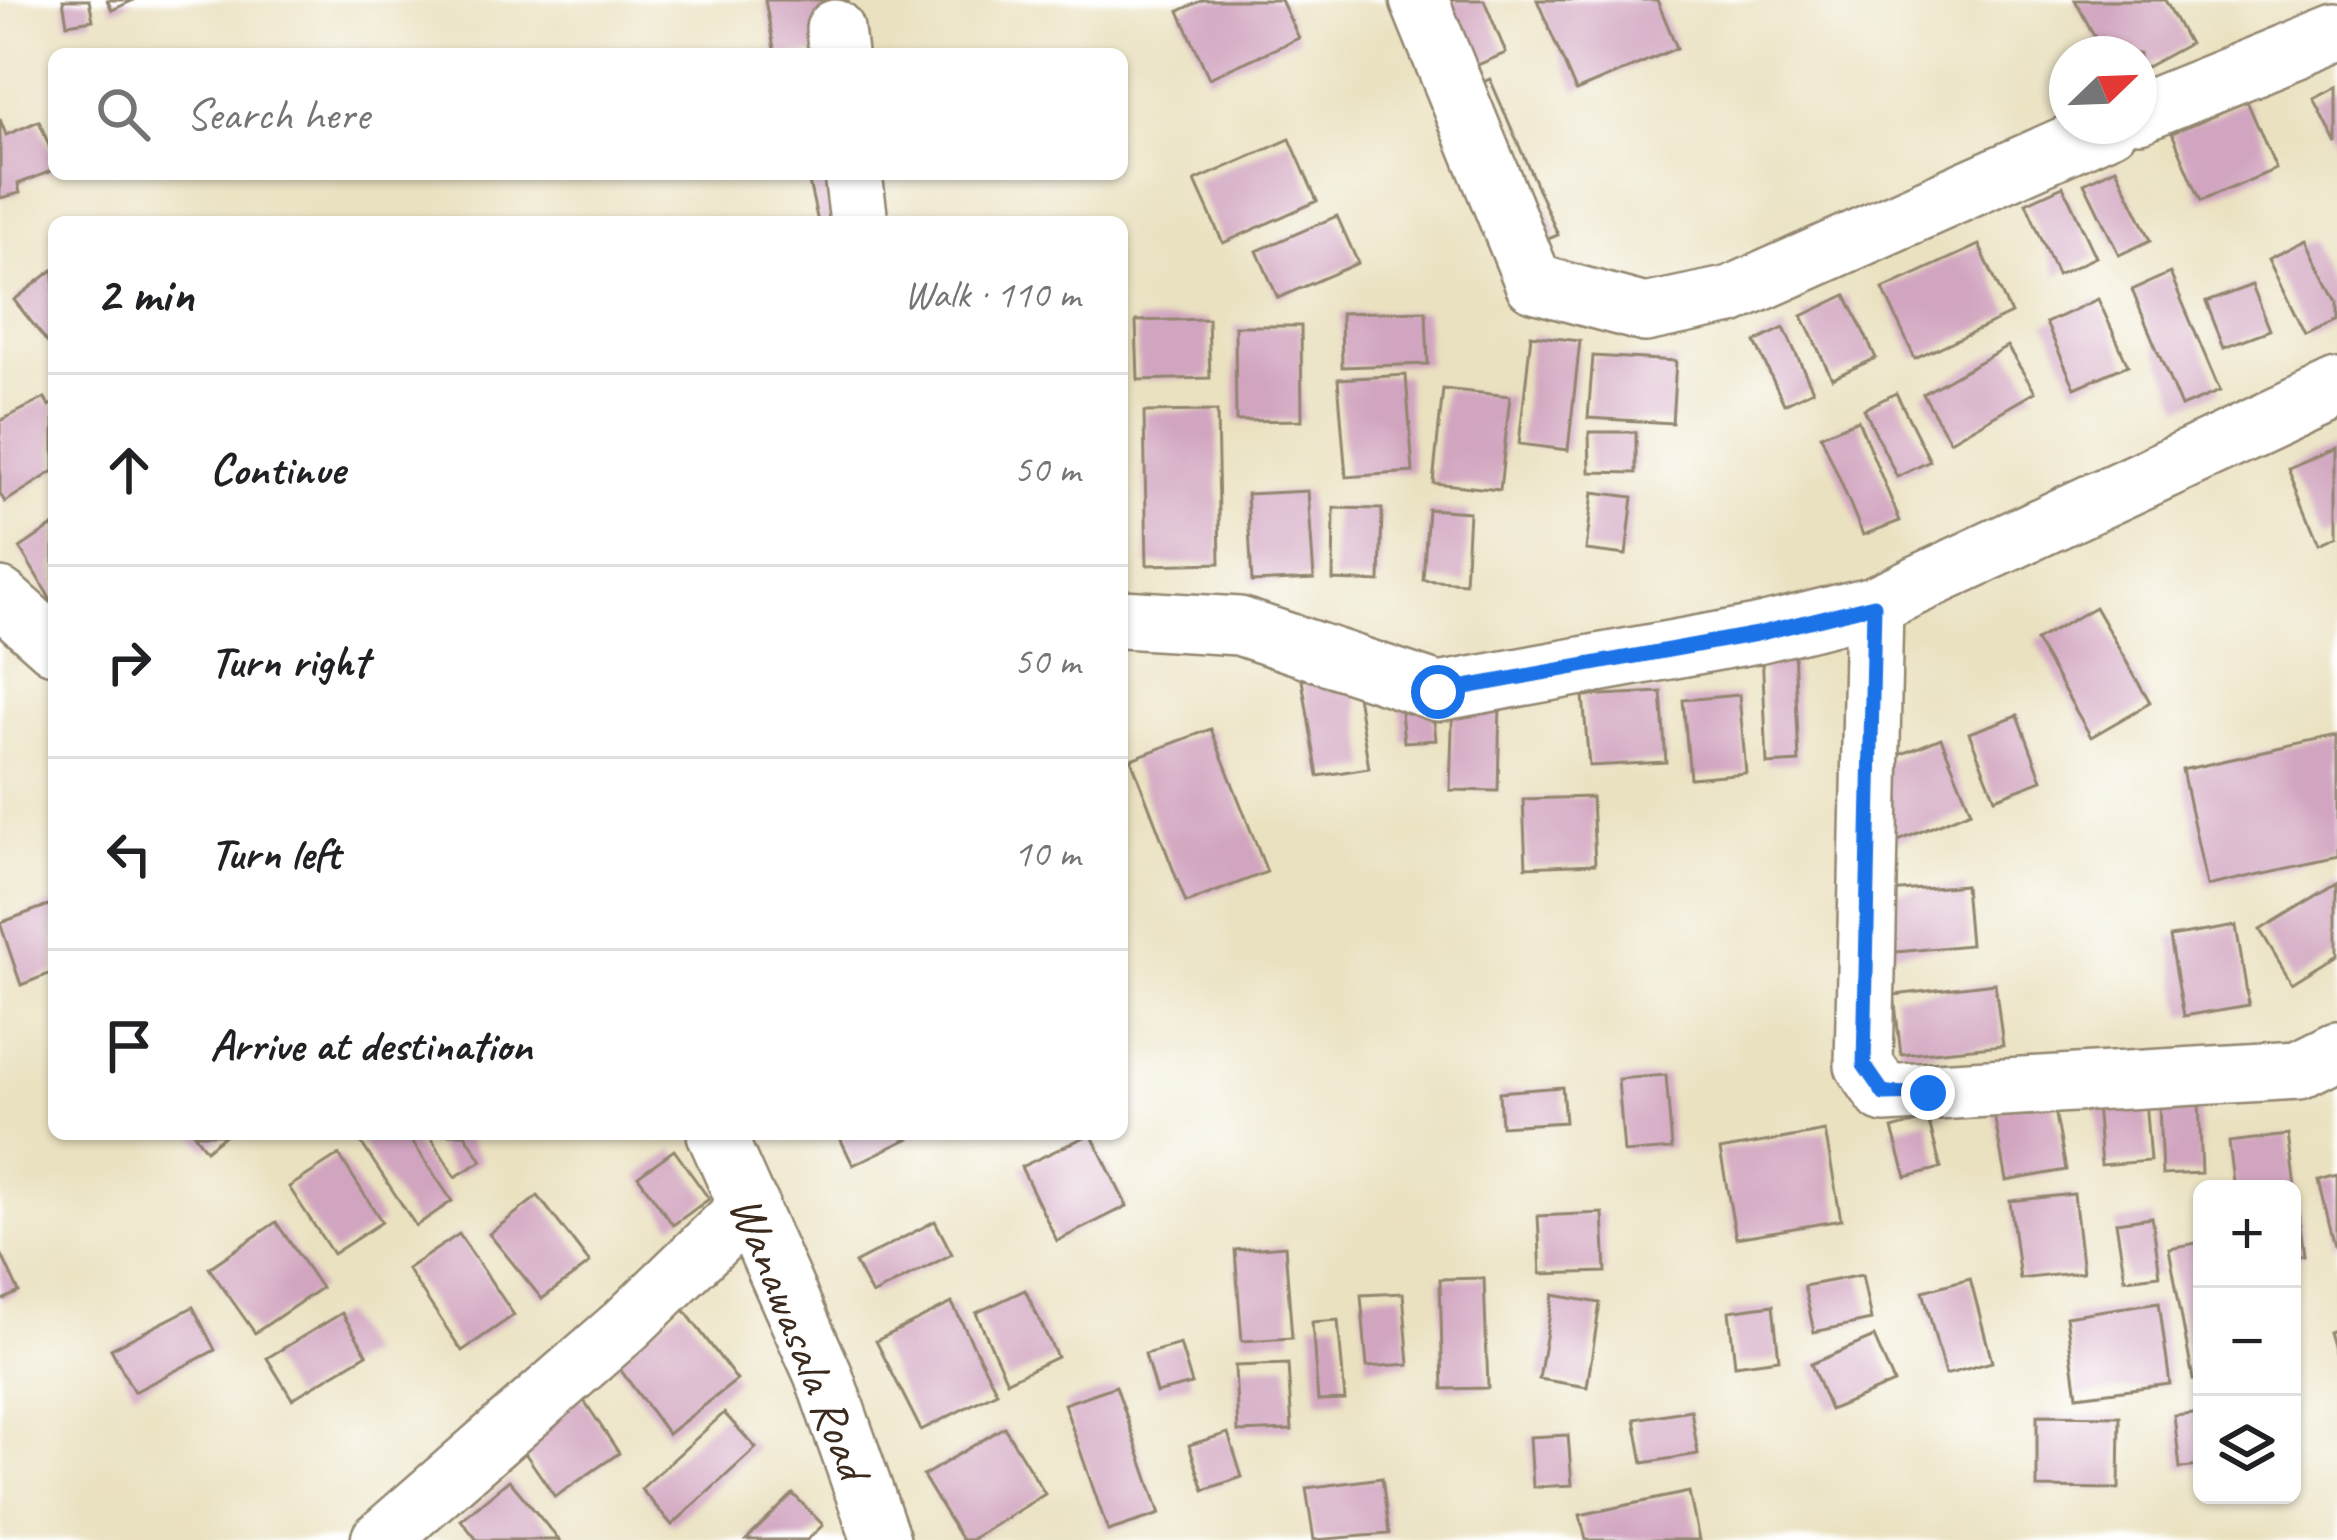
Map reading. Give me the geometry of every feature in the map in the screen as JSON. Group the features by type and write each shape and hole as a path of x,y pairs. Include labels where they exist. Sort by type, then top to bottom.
{"street":[{"path":"1419,0 1534,283 1645,313 1731,295 2070,144"},
{"path":"2157,106 2337,33"},
{"path":"854,180 858,216"},
{"path":"1128,619 1239,626 1438,692 1757,634 1874,605 2337,389"},
{"path":"0,597 48,640"},
{"path":"1874,605 1864,1065 1884,1094 2300,1070 2337,1051"},
{"name":"Wanawasala Road","path":"719,1140 823,1374 881,1540"},
{"path":"380,1540 626,1325 750,1205"}],"building":[{"path":"63,0 89,0 93,20 67,24"},
{"path":"107,0 134,0 112,10"},
{"path":"765,0 848,0 857,48 774,48"},
{"path":"1203,0 1281,0 1299,38 1209,78 1179,11"},
{"path":"1425,0 1484,0 1506,53 1440,81"},
{"path":"1537,0 1657,0 1677,48 1576,91"},
{"path":"2075,0 2165,0 2189,44 2157,61 2157,36 2094,36"},
{"path":"1490,79 1558,235 1509,255 1441,100"},
{"path":"2337,87 2337,145 2314,99"},
{"path":"2247,101 2276,169 2201,201 2172,133"},
{"path":"0,119 6,135 39,121 48,143 48,172 18,184 20,193 0,198"},
{"path":"1290,139 1317,201 1223,243 1195,181"},
{"path":"2116,168 2151,240 2119,255 2084,183"},
{"path":"852,180 867,216 817,216 809,182"},
{"path":"2063,186 2096,257 2057,275 2026,203"},
{"path":"1337,216 1358,263 1278,298 1257,251"},
{"path":"2307,240 2337,302 2337,320 2306,335 2269,259"},
{"path":"1979,245 2011,314 1915,359 1883,289"},
{"path":"2170,273 2220,391 2181,407 2132,290"},
{"path":"48,274 48,343 14,300"},
{"path":"2252,285 2270,330 2224,347 2206,302"},
{"path":"1846,295 1876,358 1832,378 1802,316"},
{"path":"2098,299 2128,365 2075,388 2046,323"},
{"path":"1426,311 1428,364 1342,367 1341,313"},
{"path":"1208,319 1210,378 1138,380 1136,321"},
{"path":"1235,326 1301,326 1302,420 1236,421"},
{"path":"1784,328 1813,390 1784,404 1755,342"},
{"path":"1531,335 1580,341 1568,450 1519,444"},
{"path":"2007,346 2035,392 1950,441 1923,394"},
{"path":"1593,356 1676,361 1672,423 1588,418"},
{"path":"1406,375 1413,472 1346,477 1338,379"},
{"path":"1443,389 1510,396 1500,490 1433,483"},
{"path":"1896,393 1930,461 1897,477 1864,409"},
{"path":"45,398 48,404 48,475 5,502 0,494 0,421"},
{"path":"1217,411 1220,563 1147,565 1144,412"},
{"path":"1858,420 1900,521 1863,535 1821,435"},
{"path":"1589,432 1636,432 1636,473 1590,472"},
{"path":"2337,448 2337,535 2319,543 2288,469"},
{"path":"1308,491 1314,579 1252,582 1247,494"},
{"path":"1593,492 1633,497 1626,555 1586,550"},
{"path":"1334,508 1382,509 1380,582 1333,580"},
{"path":"1428,509 1469,512 1465,583 1423,580"},
{"path":"48,529 48,595 20,548"},
{"path":"2095,607 2150,703 2091,737 2036,641"},
{"path":"1794,649 1799,762 1767,764 1762,651"},
{"path":"1428,659 1436,740 1404,742 1396,662"},
{"path":"1353,672 1369,768 1318,776 1302,680"},
{"path":"1661,692 1666,762 1589,766 1583,696"},
{"path":"1739,695 1746,773 1690,778 1683,700"},
{"path":"1453,699 1500,700 1498,791 1450,790"},
{"path":"2018,715 2042,780 1995,798 1969,733"},
{"path":"1211,729 1267,872 1186,903 1131,759"},
{"path":"2337,736 2337,857 2207,886 2182,770"},
{"path":"1941,738 1971,811 1891,844 1861,771"},
{"path":"1592,797 1595,864 1526,867 1523,799"},
{"path":"2337,883 2337,955 2292,983 2260,930"},
{"path":"1965,885 1970,945 1875,954 1869,894"},
{"path":"48,905 48,974 21,985 0,923"},
{"path":"2236,926 2249,1005 2184,1016 2170,937"},
{"path":"1995,983 2003,1045 1901,1055 1894,995"},
{"path":"1666,1075 1672,1149 1624,1153 1618,1079"},
{"path":"1562,1087 1565,1122 1501,1126 1499,1092"},
{"path":"2144,1088 2150,1161 2101,1165 2095,1092"},
{"path":"2053,1099 2066,1170 2006,1181 1993,1109"},
{"path":"2199,1103 2202,1173 2162,1175 2159,1105"},
{"path":"1928,1119 1941,1168 1906,1177 1892,1129"},
{"path":"1825,1131 1841,1220 1736,1238 1720,1150"},
{"path":"2288,1135 2294,1180 2234,1180 2229,1142"},
{"path":"198,1140 218,1140 206,1150"},
{"path":"411,1140 452,1201 416,1226 360,1141"},
{"path":"433,1140 469,1140 482,1161 455,1177"},
{"path":"841,1140 905,1140 853,1165"},
{"path":"1078,1140 1094,1140 1127,1206 1057,1241 1021,1167"},
{"path":"674,1150 709,1199 673,1225 638,1176"},
{"path":"339,1155 382,1222 333,1254 289,1187"},
{"path":"2337,1176 2337,1247 2335,1247 2319,1181"},
{"path":"2074,1194 2083,1272 2020,1279 2010,1201"},
{"path":"538,1196 590,1263 542,1299 489,1234"},
{"path":"1603,1213 1606,1272 1541,1274 1538,1216"},
{"path":"2152,1217 2160,1275 2125,1279 2116,1222"},
{"path":"935,1221 952,1254 872,1295 855,1263"},
{"path":"276,1222 321,1288 255,1333 209,1268"},
{"path":"459,1234 514,1315 462,1351 407,1269"},
{"path":"2193,1244 2193,1379 2169,1248"},
{"path":"1285,1246 1292,1338 1242,1341 1235,1250"},
{"path":"0,1251 19,1292 0,1301"},
{"path":"1862,1275 1871,1320 1814,1332 1804,1286"},
{"path":"1484,1278 1488,1388 1443,1389 1440,1279"},
{"path":"1970,1278 1992,1362 1945,1375 1923,1291"},
{"path":"1025,1290 1057,1357 1007,1381 976,1313"},
{"path":"1403,1293 1409,1364 1367,1367 1361,1295"},
{"path":"1553,1295 1600,1303 1587,1387 1539,1379"},
{"path":"2159,1302 2170,1384 2077,1396 2066,1316"},
{"path":"952,1303 997,1392 921,1430 876,1341"},
{"path":"1773,1305 1779,1359 1735,1365 1729,1311"},
{"path":"193,1307 215,1350 134,1392 111,1349"},
{"path":"682,1307 737,1380 668,1434 613,1360"},
{"path":"342,1313 367,1354 292,1399 267,1358"},
{"path":"1338,1320 1345,1400 1318,1401 1312,1322"},
{"path":"2337,1329 2337,1359 2336,1359 2328,1332"},
{"path":"1874,1337 1894,1383 1830,1410 1811,1364"},
{"path":"1180,1344 1192,1384 1156,1393 1145,1354"},
{"path":"1288,1364 1292,1430 1238,1432 1235,1366"},
{"path":"1116,1386 1160,1514 1108,1531 1064,1404"},
{"path":"577,1390 619,1453 555,1497 512,1434"},
{"path":"1691,1410 1698,1454 1643,1463 1635,1419"},
{"path":"724,1413 756,1448 672,1525 641,1489"},
{"path":"2193,1413 2193,1467 2180,1468 2174,1415"},
{"path":"2037,1415 2120,1416 2119,1489 2037,1488"},
{"path":"1004,1427 1045,1494 971,1540 962,1540 923,1476"},
{"path":"1228,1433 1242,1477 1204,1490 1189,1445"},
{"path":"1568,1435 1572,1485 1533,1487 1530,1437"},
{"path":"1382,1478 1389,1534 1314,1540 1306,1488"},
{"path":"509,1480 559,1540 477,1540 461,1520"},
{"path":"1689,1492 1699,1540 1586,1540 1580,1515"},
{"path":"793,1494 823,1525 807,1540 746,1540"}],"route":[{"path":"1438,692 1757,634 1874,605 1864,1065 1884,1094 1928,1093"}]}
